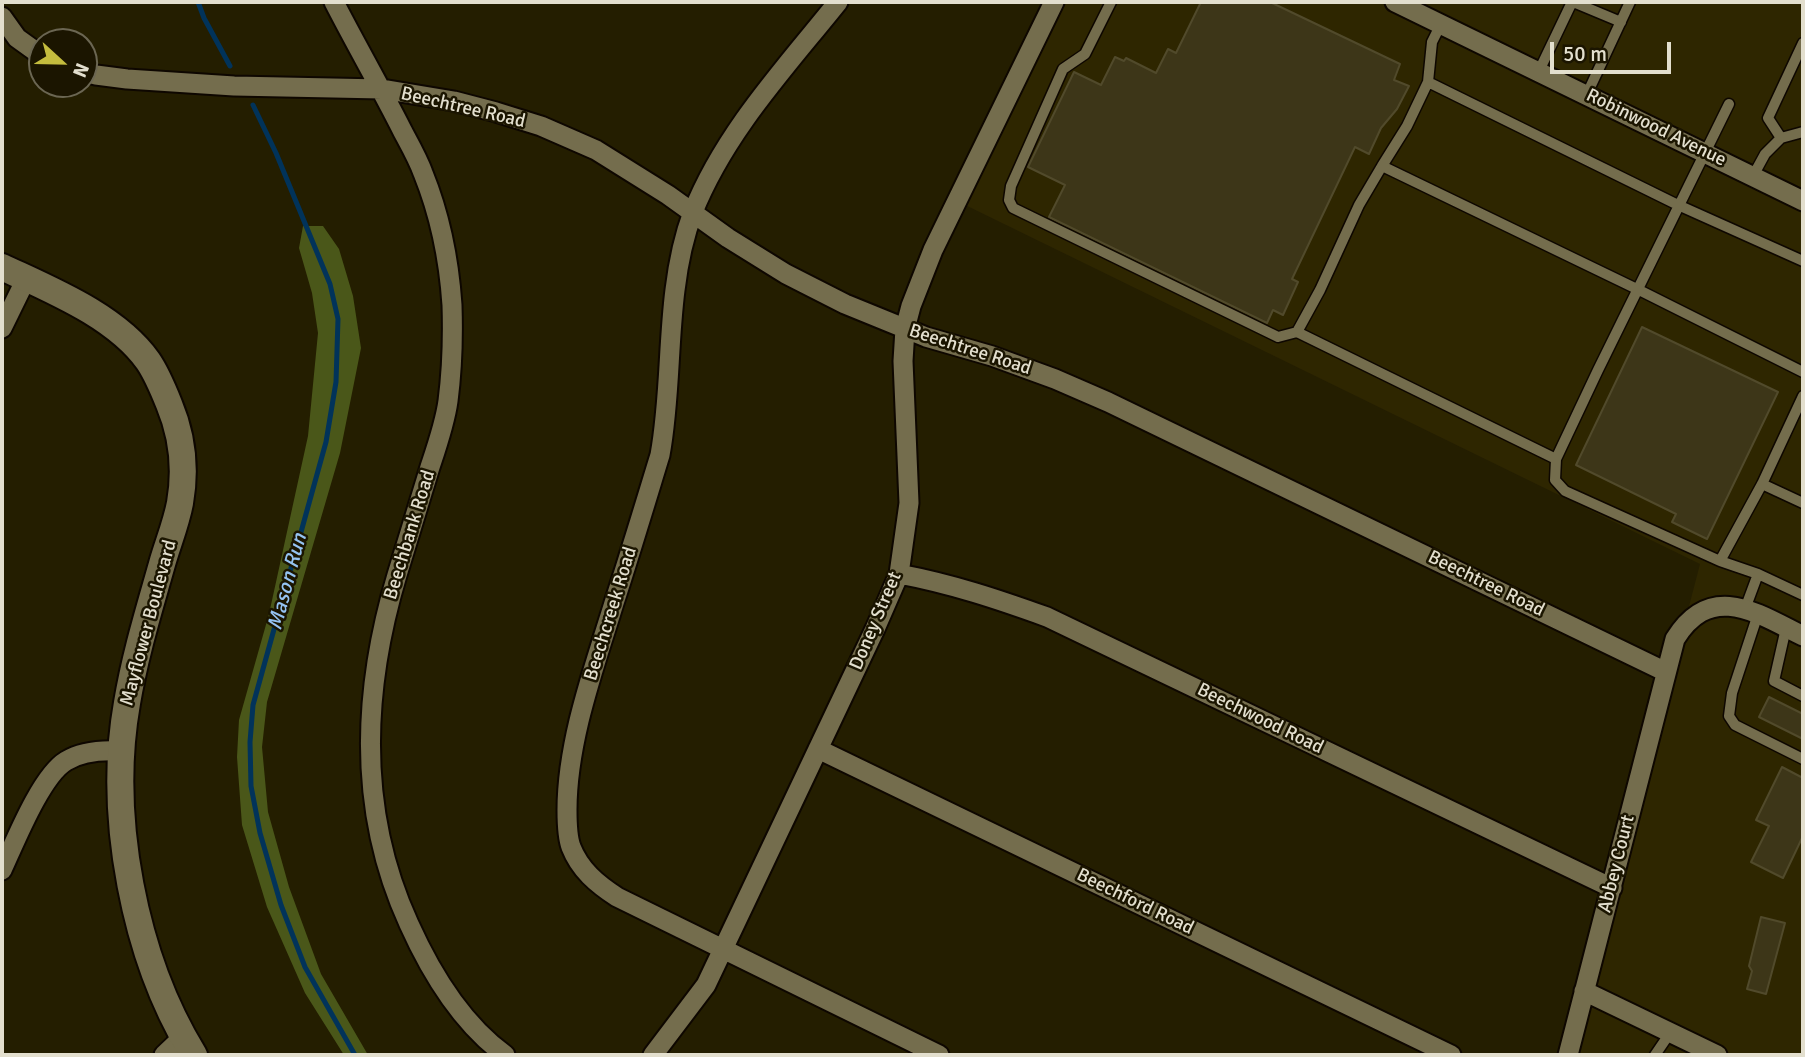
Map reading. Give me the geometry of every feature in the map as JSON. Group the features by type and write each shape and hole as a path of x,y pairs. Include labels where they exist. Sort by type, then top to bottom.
{"street":[{"name":"Beechbank Road","path":"334,2 382,89 422,170 436,207 447,257 452,306 448,403 382,633 370,711 370,775 375,814 392,881 419,946 458,1009 482,1036 505,1055"},
{"name":"Beechcreek Road","path":"838,2 788,62 737,131 693,214 675,289 666,422 660,455 587,695 570,765 567,826 570,845 578,861 588,876 602,887 939,1055"},
{"name":"Doney Street","path":"653,1055 706,985 899,574 909,503 903,361 905,329 911,306 933,250 1054,2"},
{"name":"Robinwood Avenue","path":"1406,4 1441,24 1803,201"},
{"path":"2,17 17,38 28,46"},
{"name":"Beechtree Road","path":"98,75 234,86 382,89 454,101 541,127 596,150 786,274 845,304 905,329 1055,379 1108,402 1666,672"},
{"name":"Mayflower Boulevard","path":"2,267 108,323 139,351 158,378 177,426 182,449 180,501 138,648 127,703 120,751 121,809 135,905 156,976 189,1046"},
{"path":"2,328 26,279"},
{"name":"Beechwood Road","path":"899,574 941,582 1047,617 1612,888"},
{"path":"1666,672 1675,639 1684,624 1711,607 1727,605 1752,612 1795,632"},
{"name":"Abbey Court","path":"1568,1055 1666,672"},
{"name":"Beechford Road","path":"818,749 1451,1055"},
{"path":"2,870 42,788 52,774 65,761 83,754 99,750 120,751"},
{"path":"1584,991 1717,1055"},
{"path":"163,1055 189,1046"}],"lane":[{"path":"1111,2 1085,54 1063,69 1011,186 1009,200 1013,208 1279,338 1297,332 1320,290 1359,205 1407,126 1428,82 1432,42 1441,24"},
{"path":"1539,71 1573,2 1621,22"},
{"path":"1587,94 1630,2"},
{"path":"1781,138 1768,118 1803,43"},
{"path":"1428,82 1678,205 1803,261"},
{"path":"1729,104 1556,459 1555,480 1565,491 1803,595"},
{"path":"1753,176 1765,154 1781,138 1803,132"},
{"path":"1382,166 1803,372"},
{"path":"1297,332 1556,459"},
{"path":"1720,561 1762,484 1803,396"},
{"path":"1762,484 1803,503"},
{"path":"1758,574 1729,716 1735,725 1803,759"},
{"path":"1795,632 1774,681 1803,696"},
{"path":"1655,1055 1670,1033"}],"shaded area":[{"path":"1056,2 1803,2 1803,1055 1572,1055 1700,564 957,201"}],"green space":[{"path":"303,226 323,226 339,249 353,296 361,348 340,453 267,702 262,747 268,812 289,887 321,974 368,1055 344,1055 305,993 267,907 242,825 237,757 239,720 269,614 308,436 318,333 312,293 299,248"}],"building":[{"path":"1201,2 1270,2 1400,64 1394,80 1409,86 1397,109 1381,128 1369,154 1355,147 1292,279 1298,282 1283,315 1273,310 1267,323 1049,217 1065,185 1028,167 1074,72 1101,85 1115,57 1124,61 1126,58 1156,73 1168,49 1176,53"},
{"path":"1642,327 1778,392 1707,539 1672,522 1676,514 1576,465"},
{"path":"1769,697 1803,714 1803,739 1759,717"},
{"path":"1782,767 1803,778 1803,836 1783,878 1751,862 1769,826 1756,820"},
{"path":"1761,917 1785,923 1766,994 1747,989 1752,971 1749,966"}],"waterway":[{"name":"Mason Run","path":"198,2 230,66"},
{"name":"Mason Run","path":"253,105 276,153 330,284 338,319 336,382 326,442 253,705 251,786 260,833 281,905 305,967 355,1055"}]}
